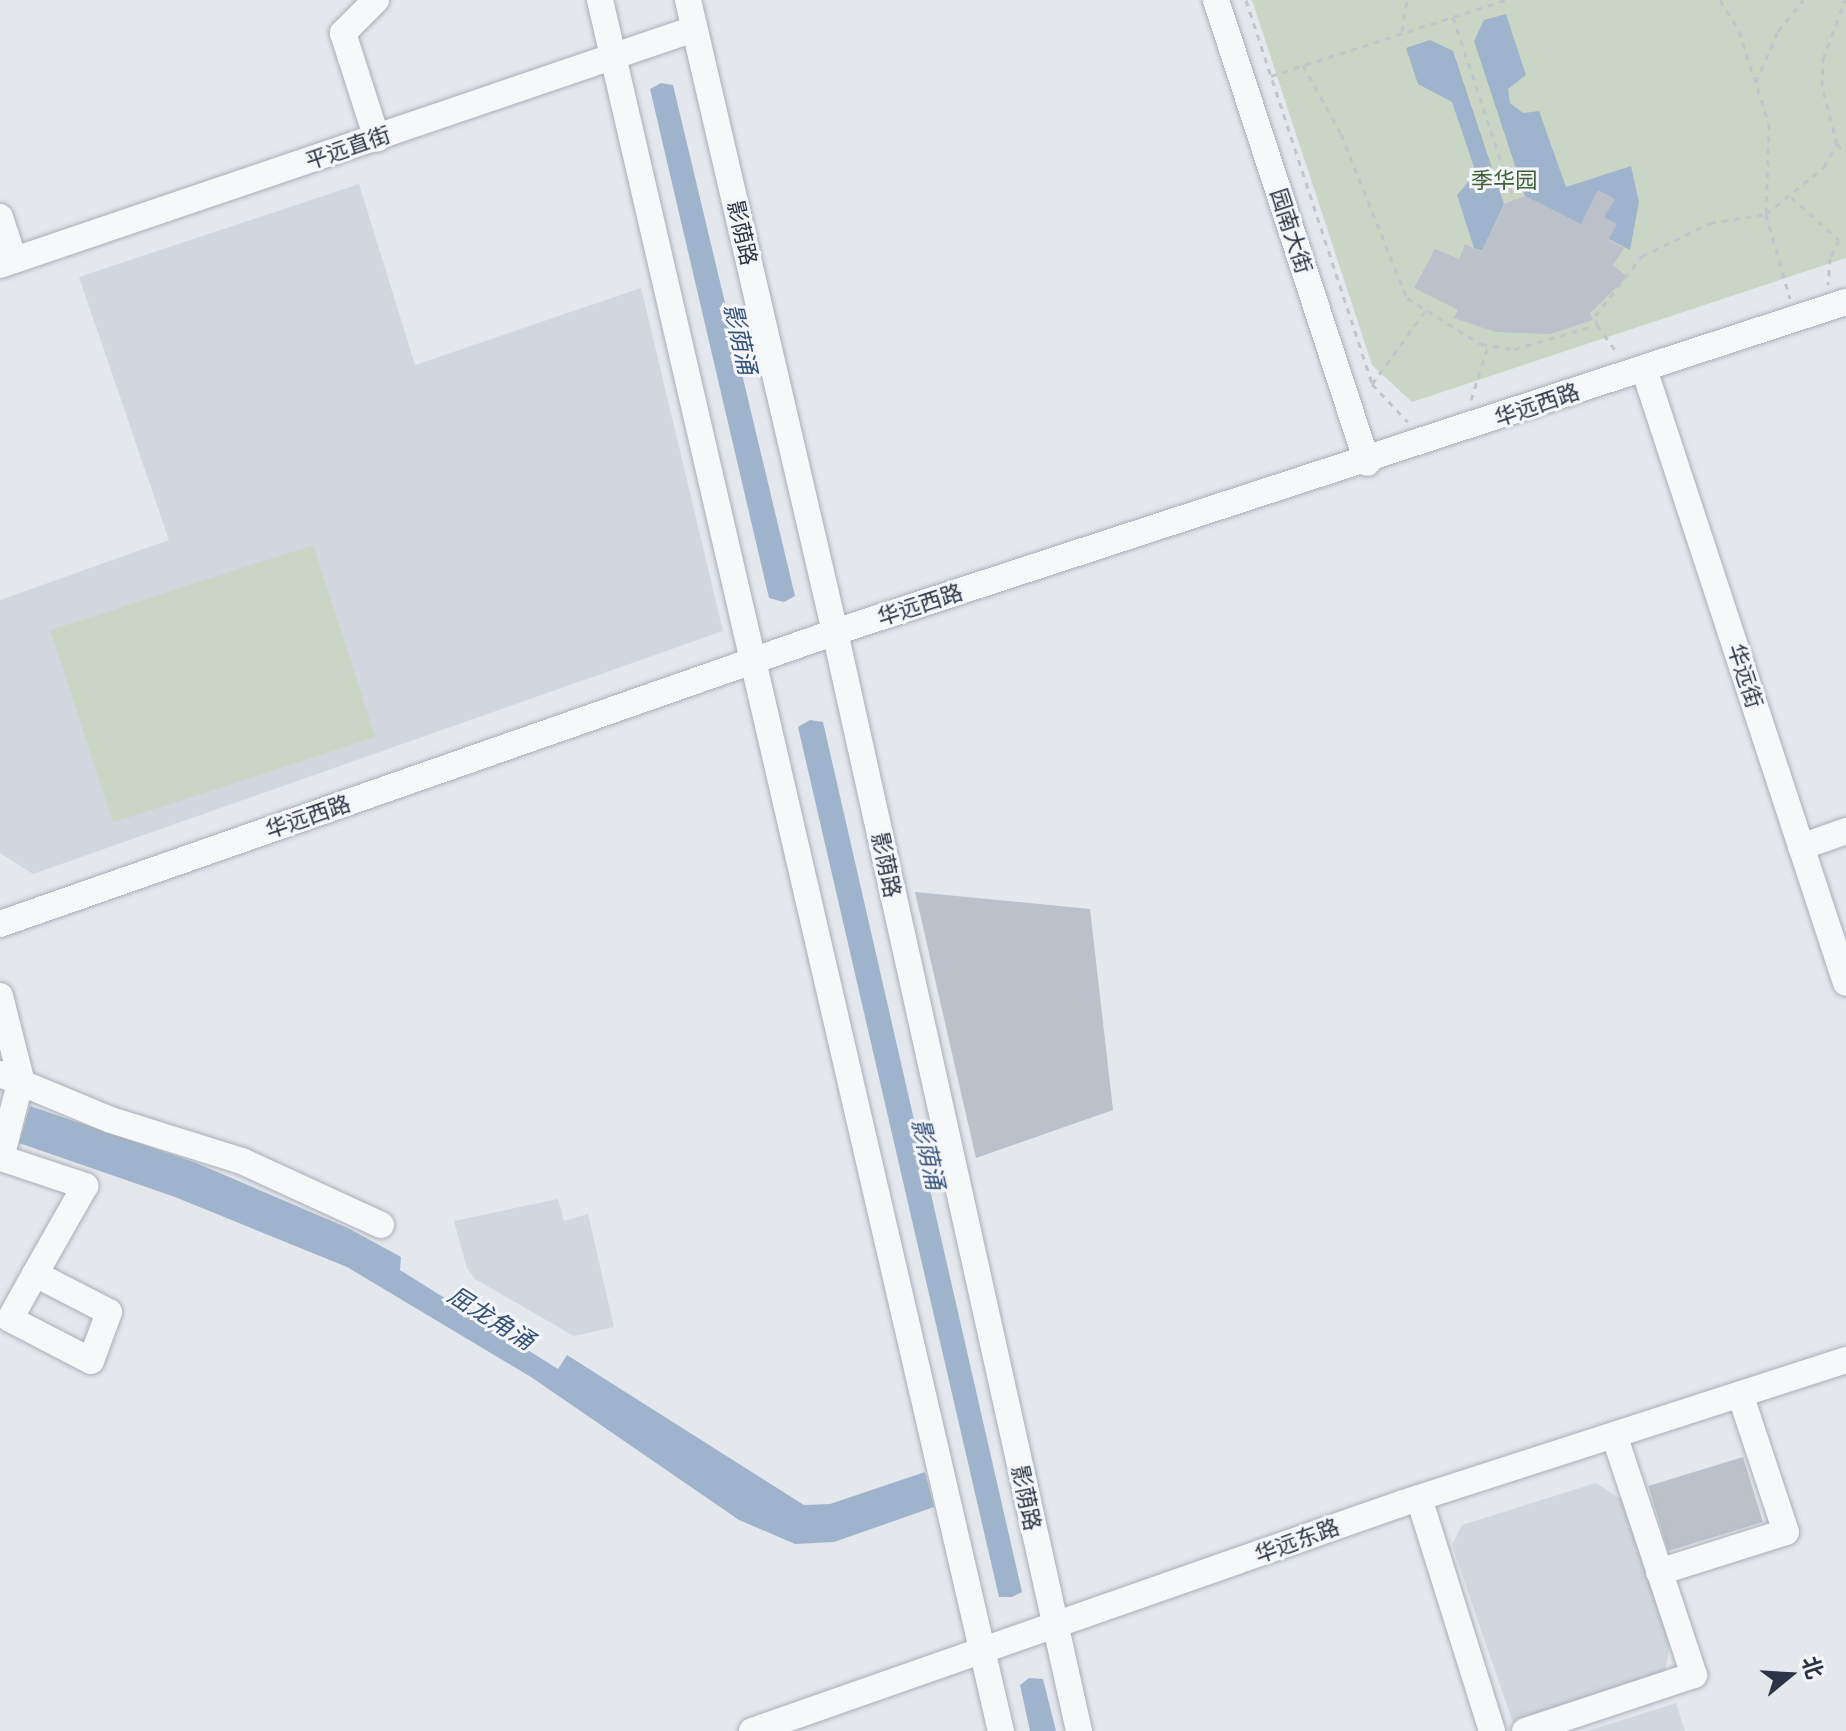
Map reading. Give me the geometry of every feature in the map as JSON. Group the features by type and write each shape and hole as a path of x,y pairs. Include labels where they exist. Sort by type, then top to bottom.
{"street":[{"path":"376,0 343,33 377,139"},
{"path":"600,0 623,56 753,661 1001,1731"},
{"name":"影荫路","path":"688,0 687,32 835,632 1079,1731"},
{"name":"园南大街","path":"1216,0 1367,463"},
{"name":"平远直街","path":"7,262 687,32"},
{"path":"0,217 7,262"},
{"name":"华远西路","path":"0,924 835,632 1367,463 1635,366 1797,318 1836,298"},
{"name":"华远街","path":"1635,366 1846,983"},
{"path":"1801,847 1846,831"},
{"path":"0,996 10,1077 1,1158 85,1186 35,1274"},
{"path":"10,1077 111,1120 242,1161 381,1225"},
{"name":"华远东路","path":"752,1731 1419,1498 1846,1360"},
{"path":"1659,1572 1786,1532 1740,1394"},
{"path":"1525,1731 1694,1675 1614,1435"},
{"path":"1419,1498 1492,1731"}],"path":[{"path":"1246,0 1372,384 1408,422"},
{"path":"1402,33 1407,0"},
{"path":"1271,76 1505,0"},
{"path":"1720,0 1739,31 1769,124 1766,214 1797,318"},
{"path":"1756,82 1778,31 1803,0"},
{"path":"1845,0 1823,59 1822,86 1837,144 1846,152"},
{"path":"1453,17 1514,200"},
{"path":"1303,65 1341,134 1407,298 1488,346 1514,349 1597,325"},
{"path":"1635,366 1597,325 1595,316 1656,247 1710,223 1766,214 1791,197 1824,167 1837,144"},
{"path":"1791,197 1839,240 1846,239"},
{"path":"1836,298 1830,258 1839,240"},
{"path":"1372,384 1426,310"},
{"path":"1470,403 1488,346"}],"shaded area":[{"path":"359,184 415,365 641,288 723,631 33,874 0,853 0,600 169,540 79,277"},
{"path":"558,1199 564,1221 588,1214 614,1327 574,1336 475,1279 467,1268 454,1221"},
{"path":"1596,1483 1625,1502 1671,1639 1665,1673 1513,1723 1452,1545 1462,1525"},
{"path":"1676,1703 1685,1731 1588,1731"}],"green space":[{"name":"季华园","path":"1252,0 1846,0 1846,258 1412,402 1372,365"},
{"path":"313,545 375,737 113,822 51,630"}],"water":[{"path":"1506,14 1526,75 1508,89 1510,103 1523,113 1539,111 1566,187 1631,166 1639,202 1630,250 1525,196 1474,41 1484,20"},
{"path":"1430,40 1453,51 1504,204 1482,251 1474,248 1457,195 1476,173 1452,102 1418,84 1406,48"},
{"path":"661,83 673,85 795,596 784,602 769,598 650,89"},
{"path":"810,720 823,722 1022,1592 1012,1597 999,1597 798,727"},
{"path":"30,1106 194,1162 348,1228 401,1257 400,1270 558,1369 567,1355 804,1505 830,1504 925,1472 934,1507 834,1542 795,1544 739,1520 531,1377 347,1267 175,1197 19,1143"},
{"path":"1029,1678 1043,1679 1056,1731 1030,1731 1020,1685"}],"building":[{"path":"1598,190 1615,199 1604,217 1617,224 1608,240 1624,248 1613,265 1627,277 1590,313 1593,320 1550,334 1495,332 1454,318 1458,310 1414,288 1435,249 1459,259 1465,244 1482,252 1504,204 1525,196 1581,224"},
{"path":"915,892 1090,909 1113,1110 976,1158"},
{"path":"1743,1457 1763,1522 1668,1551 1648,1486"}],"water label":[{"name":"影荫涌","path":"740,339"},
{"name":"影荫涌","path":"928,1154"},
{"name":"屈龙角涌","path":"491,1318"}]}
